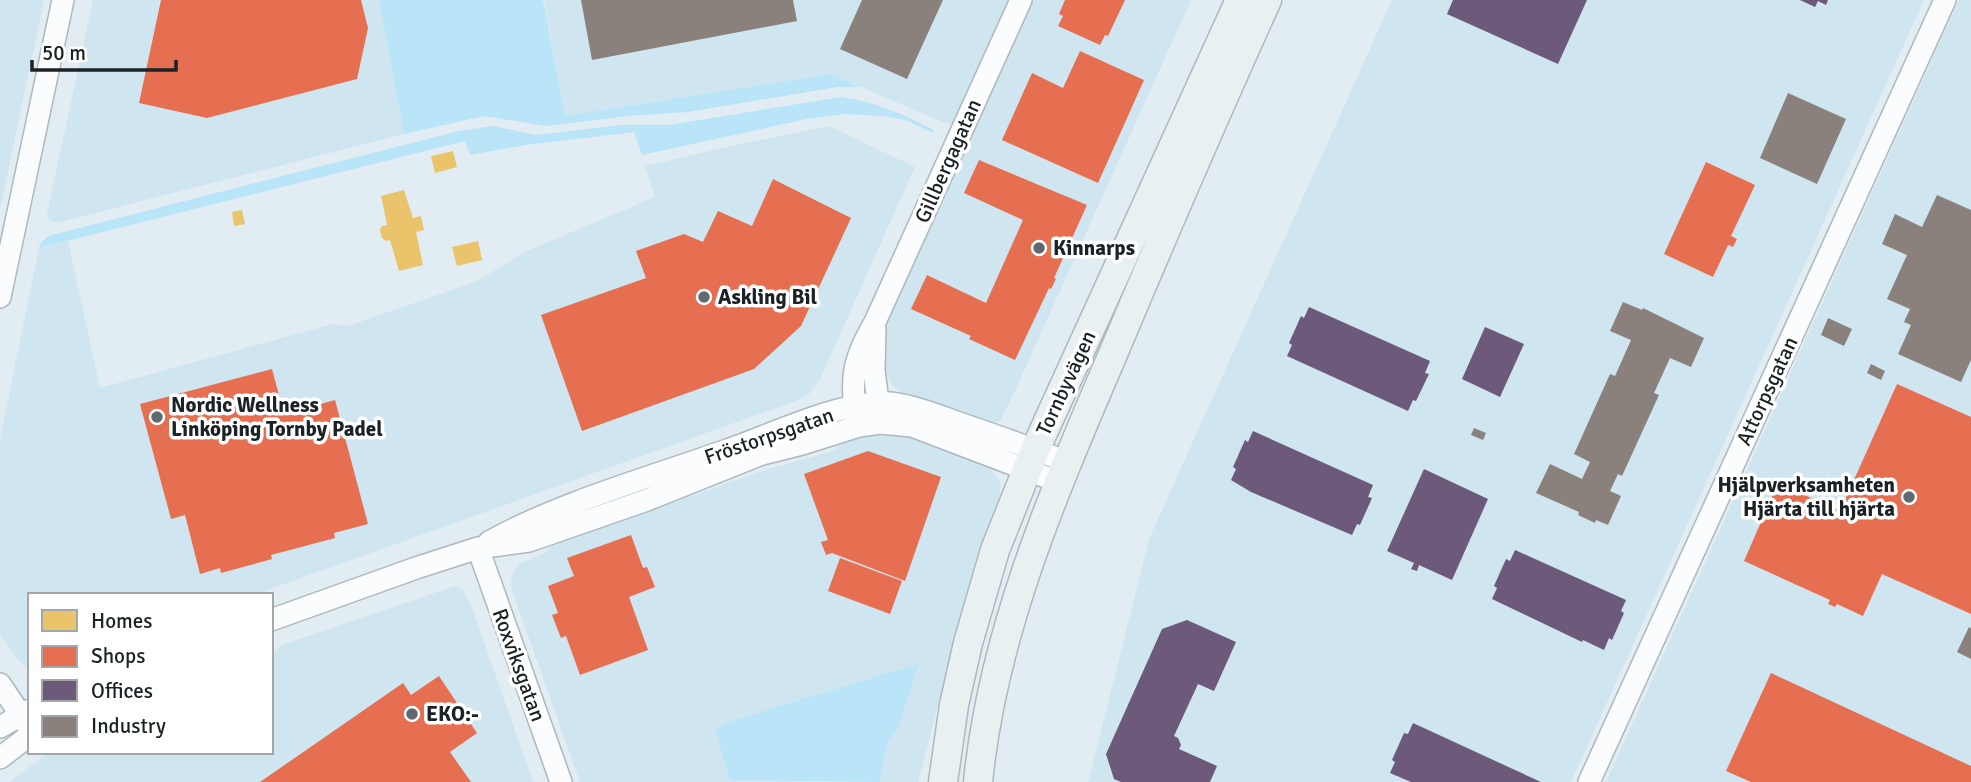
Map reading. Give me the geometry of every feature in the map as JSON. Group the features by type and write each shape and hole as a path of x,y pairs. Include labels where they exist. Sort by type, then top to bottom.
{"main road":[{"name":"Tornbyvägen","path":"943,782 954,705 968,643 995,550 1031,459 1240,0"},
{"name":"Tornbyvägen","path":"978,782 1002,650 1028,563 1063,472 1203,139 1268,0"}],"street":[{"path":"0,297 63,0"},
{"name":"Gillbergagatan","path":"857,416 853,382 860,348 875,322 1021,0"},
{"name":"Attorpsgatan","path":"1589,782 1945,0"},
{"name":"Gillbergagatan","path":"875,322 873,345 879,413"},
{"name":"Fröstorpsgatan","path":"273,619 478,548 524,523 820,417 879,413 891,403 925,411 1063,472"},
{"name":"Roxviksgatan","path":"478,548 561,782"},
{"path":"0,684 27,718 1,725 15,747"}],"shaded area":[{"path":"0,0 44,0 0,209"},
{"path":"93,0 379,0 404,134 56,223 49,220 47,213"},
{"path":"379,0 543,0 565,116 830,74 860,87 838,87 688,112 546,126 484,116 404,134"},
{"path":"544,0 1191,0 1014,393 1000,421 988,423 906,397 887,376 882,359 884,328 971,134 830,74 565,116"},
{"path":"1392,0 1924,0 1571,782 1088,782 1149,539"},
{"path":"1959,0 1971,0 1971,782 1606,782"},
{"path":"841,97 889,109 934,130 933,133 905,120 844,114 807,119 642,155 634,132 526,145 470,155 465,141 39,248 48,236 459,131 494,126 536,135 620,125 669,125"},
{"path":"829,126 915,167 820,379 809,394 259,593 28,593 28,668 18,660 0,634 0,439 39,248 68,241 100,388 333,324 348,326 475,282 527,251 655,197 645,166"},
{"path":"882,434 907,436 977,462 990,468 1000,482 1000,495 966,597 918,782 880,782 886,746 899,726 917,665 730,780 815,782 580,782 512,590 511,580 519,564 543,554 552,546 765,470 837,450 836,444 846,440"},
{"path":"455,586 463,590 472,608 533,782 9,782 47,754 273,754 273,652 282,645"},
{"path":"918,664 899,726 886,746 880,782 730,780 715,728"}],"building: Homes":[{"path":"453,151 457,167 435,173 431,156"},
{"path":"404,190 413,218 421,216 424,230 416,232 423,265 399,271 390,240 382,238 380,230 387,225 381,196"},
{"path":"242,210 245,224 234,226 232,212"},
{"path":"478,241 482,260 457,266 452,247"}],"building: Shops":[{"path":"161,0 361,0 368,28 357,79 207,118 139,103"},
{"path":"1065,0 1125,0 1108,36 1105,35 1100,45 1058,26 1063,16 1059,14"},
{"path":"1080,51 1144,80 1098,183 1002,140 1032,73 1063,88"},
{"name":"Kinnarps","path":"979,160 1087,205 1054,278 1056,279 1051,289 1049,288 1015,360 969,339 971,336 911,309 927,275 986,303 1023,220 964,193"},
{"path":"1706,162 1755,185 1731,236 1737,239 1733,247 1728,245 1713,277 1664,254"},
{"name":"Askling Bil","path":"773,179 851,218 801,326 754,369 582,431 541,315 646,278 636,251 684,234 703,242 718,211 752,226"},
{"path":"272,369 284,414 335,400 368,524 334,533 335,538 271,555 272,559 221,573 220,568 200,574 185,515 171,519 140,404"},
{"name":"Hjälpverksamheten Hjärta till hjärta","path":"1897,384 1971,417 1971,614 1882,574 1863,616 1837,604 1835,607 1828,604 1830,600 1744,561 1778,483 1840,511"},
{"path":"868,451 941,477 905,581 832,553 826,555 821,542 828,540 804,474"},
{"path":"631,535 643,568 647,567 655,587 629,597 648,650 580,675 566,636 561,638 552,615 558,613 548,586 574,576 567,558"},
{"path":"840,558 902,581 890,614 828,591"},
{"path":"1771,673 1971,766 1971,782 1751,782 1726,771"},
{"name":"EKO:-","path":"439,676 477,733 450,752 471,782 260,782 403,683 411,695"}],"building: Offices":[{"path":"1453,0 1587,0 1558,64 1447,14"},
{"path":"1800,0 1828,0 1826,5 1818,1 1815,7"},
{"path":"1309,307 1430,361 1425,373 1429,374 1408,411 1287,356 1292,345 1289,343 1301,316 1304,318"},
{"path":"1485,327 1524,344 1500,397 1462,379"},
{"path":"1253,431 1373,485 1368,497 1372,498 1360,525 1357,524 1352,535 1251,492 1231,480 1236,469 1233,467 1245,440 1248,442"},
{"path":"1424,469 1488,499 1452,580 1419,565 1417,571 1411,569 1414,563 1387,551"},
{"path":"1515,550 1626,600 1621,611 1624,613 1612,640 1609,638 1604,650 1492,599 1497,588 1494,586 1506,559 1510,561"},
{"path":"1187,620 1236,642 1214,691 1198,684 1174,736 1181,745 1179,749 1217,766 1210,782 1121,782 1114,779 1106,754 1162,629"},
{"path":"1413,723 1541,782 1411,782 1390,773 1395,762 1392,760 1404,733 1408,734"}],"building: Industry":[{"path":"581,0 793,0 797,21 592,60"},
{"path":"862,0 943,0 907,79 840,49"},
{"path":"1788,93 1846,119 1817,184 1760,158"},
{"path":"1937,195 1971,210 1971,360 1961,382 1898,354 1911,325 1904,322 1910,309 1887,299 1907,255 1882,244 1895,214 1922,227"},
{"path":"1623,302 1642,310 1643,308 1704,338 1691,367 1670,358 1654,393 1659,395 1622,476 1618,474 1610,491 1621,496 1608,525 1596,520 1595,523 1578,515 1579,512 1536,493 1550,464 1582,479 1590,462 1574,454 1610,374 1615,376 1631,340 1610,331"},
{"path":"1828,318 1852,329 1844,346 1821,335"},
{"path":"1871,364 1885,371 1881,380 1867,373"},
{"path":"1474,428 1486,433 1483,440 1471,435"},
{"path":"1969,627 1971,628 1971,659 1957,652"}],"place":[{"name":"Kinnarps","path":"1039,248"},
{"name":"Askling Bil","path":"704,297"},
{"name":"Nordic Wellness Linköping Tornby Padel","path":"157,417"},
{"name":"Hjälpverksamheten Hjärta till hjärta","path":"1909,497"},
{"name":"EKO:-","path":"412,714"}]}
